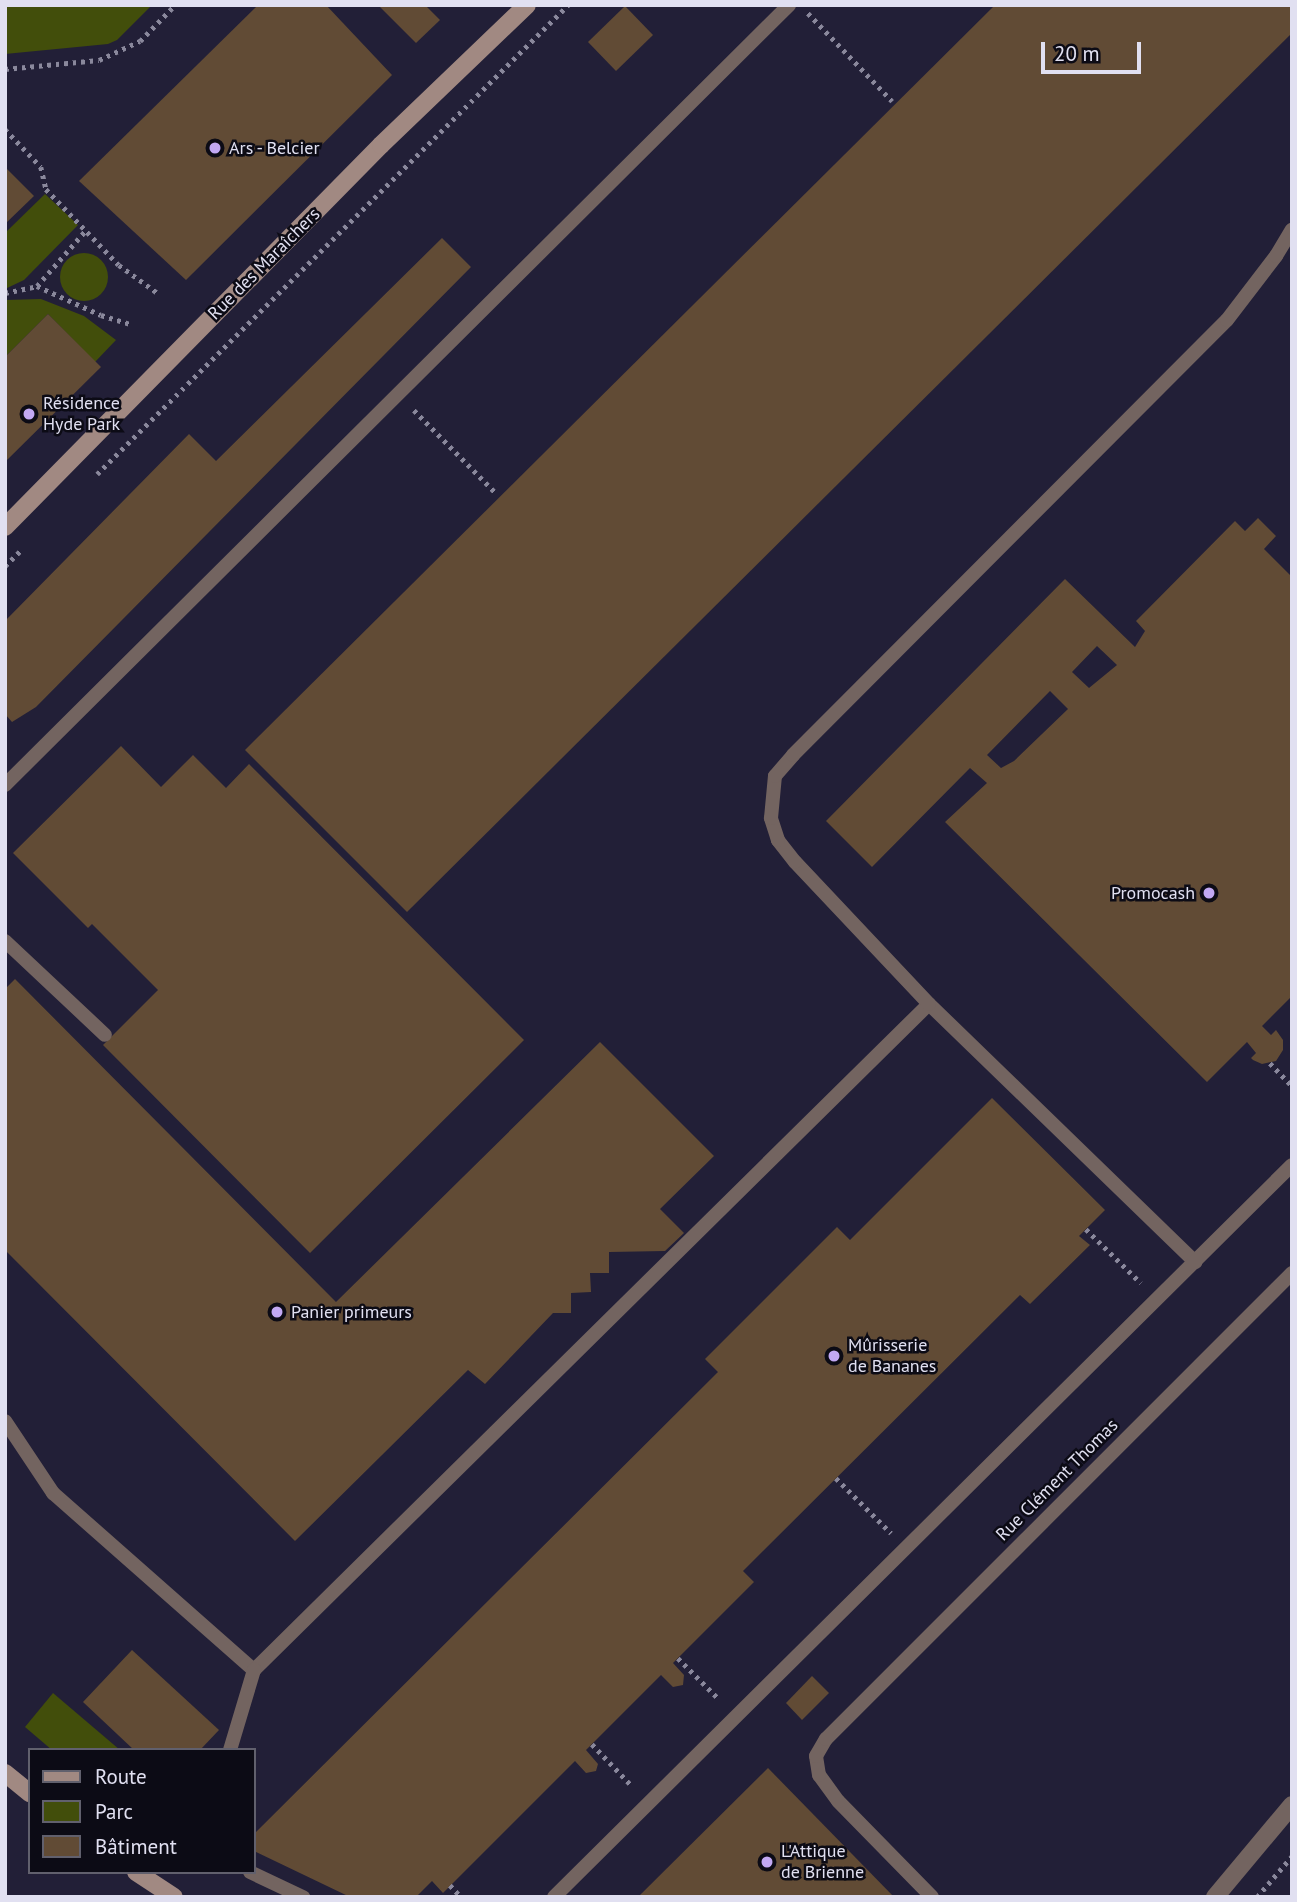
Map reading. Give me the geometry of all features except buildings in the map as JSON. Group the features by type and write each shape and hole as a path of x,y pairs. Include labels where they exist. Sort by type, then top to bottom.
{"main road":[{"name":"Rue des Maraîchers","path":"5,527 362,165 527,5"},
{"path":"5,1773 28,1791"},
{"path":"139,1874 174,1897"}],"street":[{"path":"1215,1897 1292,1805"}],"lane":[{"path":"5,785 789,5"},
{"path":"1195,1262 929,1004 795,862 778,840 771,818 775,776 793,755 1227,320 1276,256 1292,229"},
{"path":"5,941 105,1035"},
{"path":"231,1748 254,1670 929,1004"},
{"path":"554,1897 1292,1165"},
{"name":"Rue Clément Thomas","path":"932,1897 838,1801 819,1775 816,1756 826,1739 850,1714 1292,1273"},
{"path":"5,1421 53,1493 254,1670"},
{"path":"254,1874 303,1897"}],"path":[{"path":"5,69 99,60 140,41 175,5"},
{"path":"93,478 568,5"},
{"path":"801,5 892,101"},
{"path":"5,130 40,167 46,189 119,265 159,294"},
{"path":"5,293 37,286 86,230"},
{"path":"37,286 101,315 131,324"},
{"path":"399,395 495,492"},
{"path":"5,565 25,546"},
{"path":"1270,1063 1292,1086"},
{"path":"1086,1229 1157,1299"},
{"path":"836,1478 905,1548"},
{"path":"678,1658 736,1716"},
{"path":"592,1744 649,1803"},
{"path":"1257,1897 1292,1856"},
{"path":"450,1885 461,1897"}],"green space":[{"path":"5,5 152,5 117,40 108,44 5,54"},
{"path":"45,194 78,225 24,280 5,289 5,233"},
{"path":"84,253 101,260 108,277 101,294 84,301 67,294 60,277 67,260"},
{"path":"41,299 84,316 116,340 95,362 48,314 5,357 5,300"},
{"path":"53,1693 118,1748 50,1748 25,1727"}],"place":[{"name":"Ars - Belcier","path":"215,148"},
{"name":"Résidence Hyde Park","path":"29,414"},
{"name":"Promocash","path":"1209,893"},
{"name":"Panier primeurs","path":"277,1312"},
{"name":"Mûrisserie de Bananes","path":"834,1356"},
{"name":"L'Attique de Brienne","path":"767,1862"}]}
